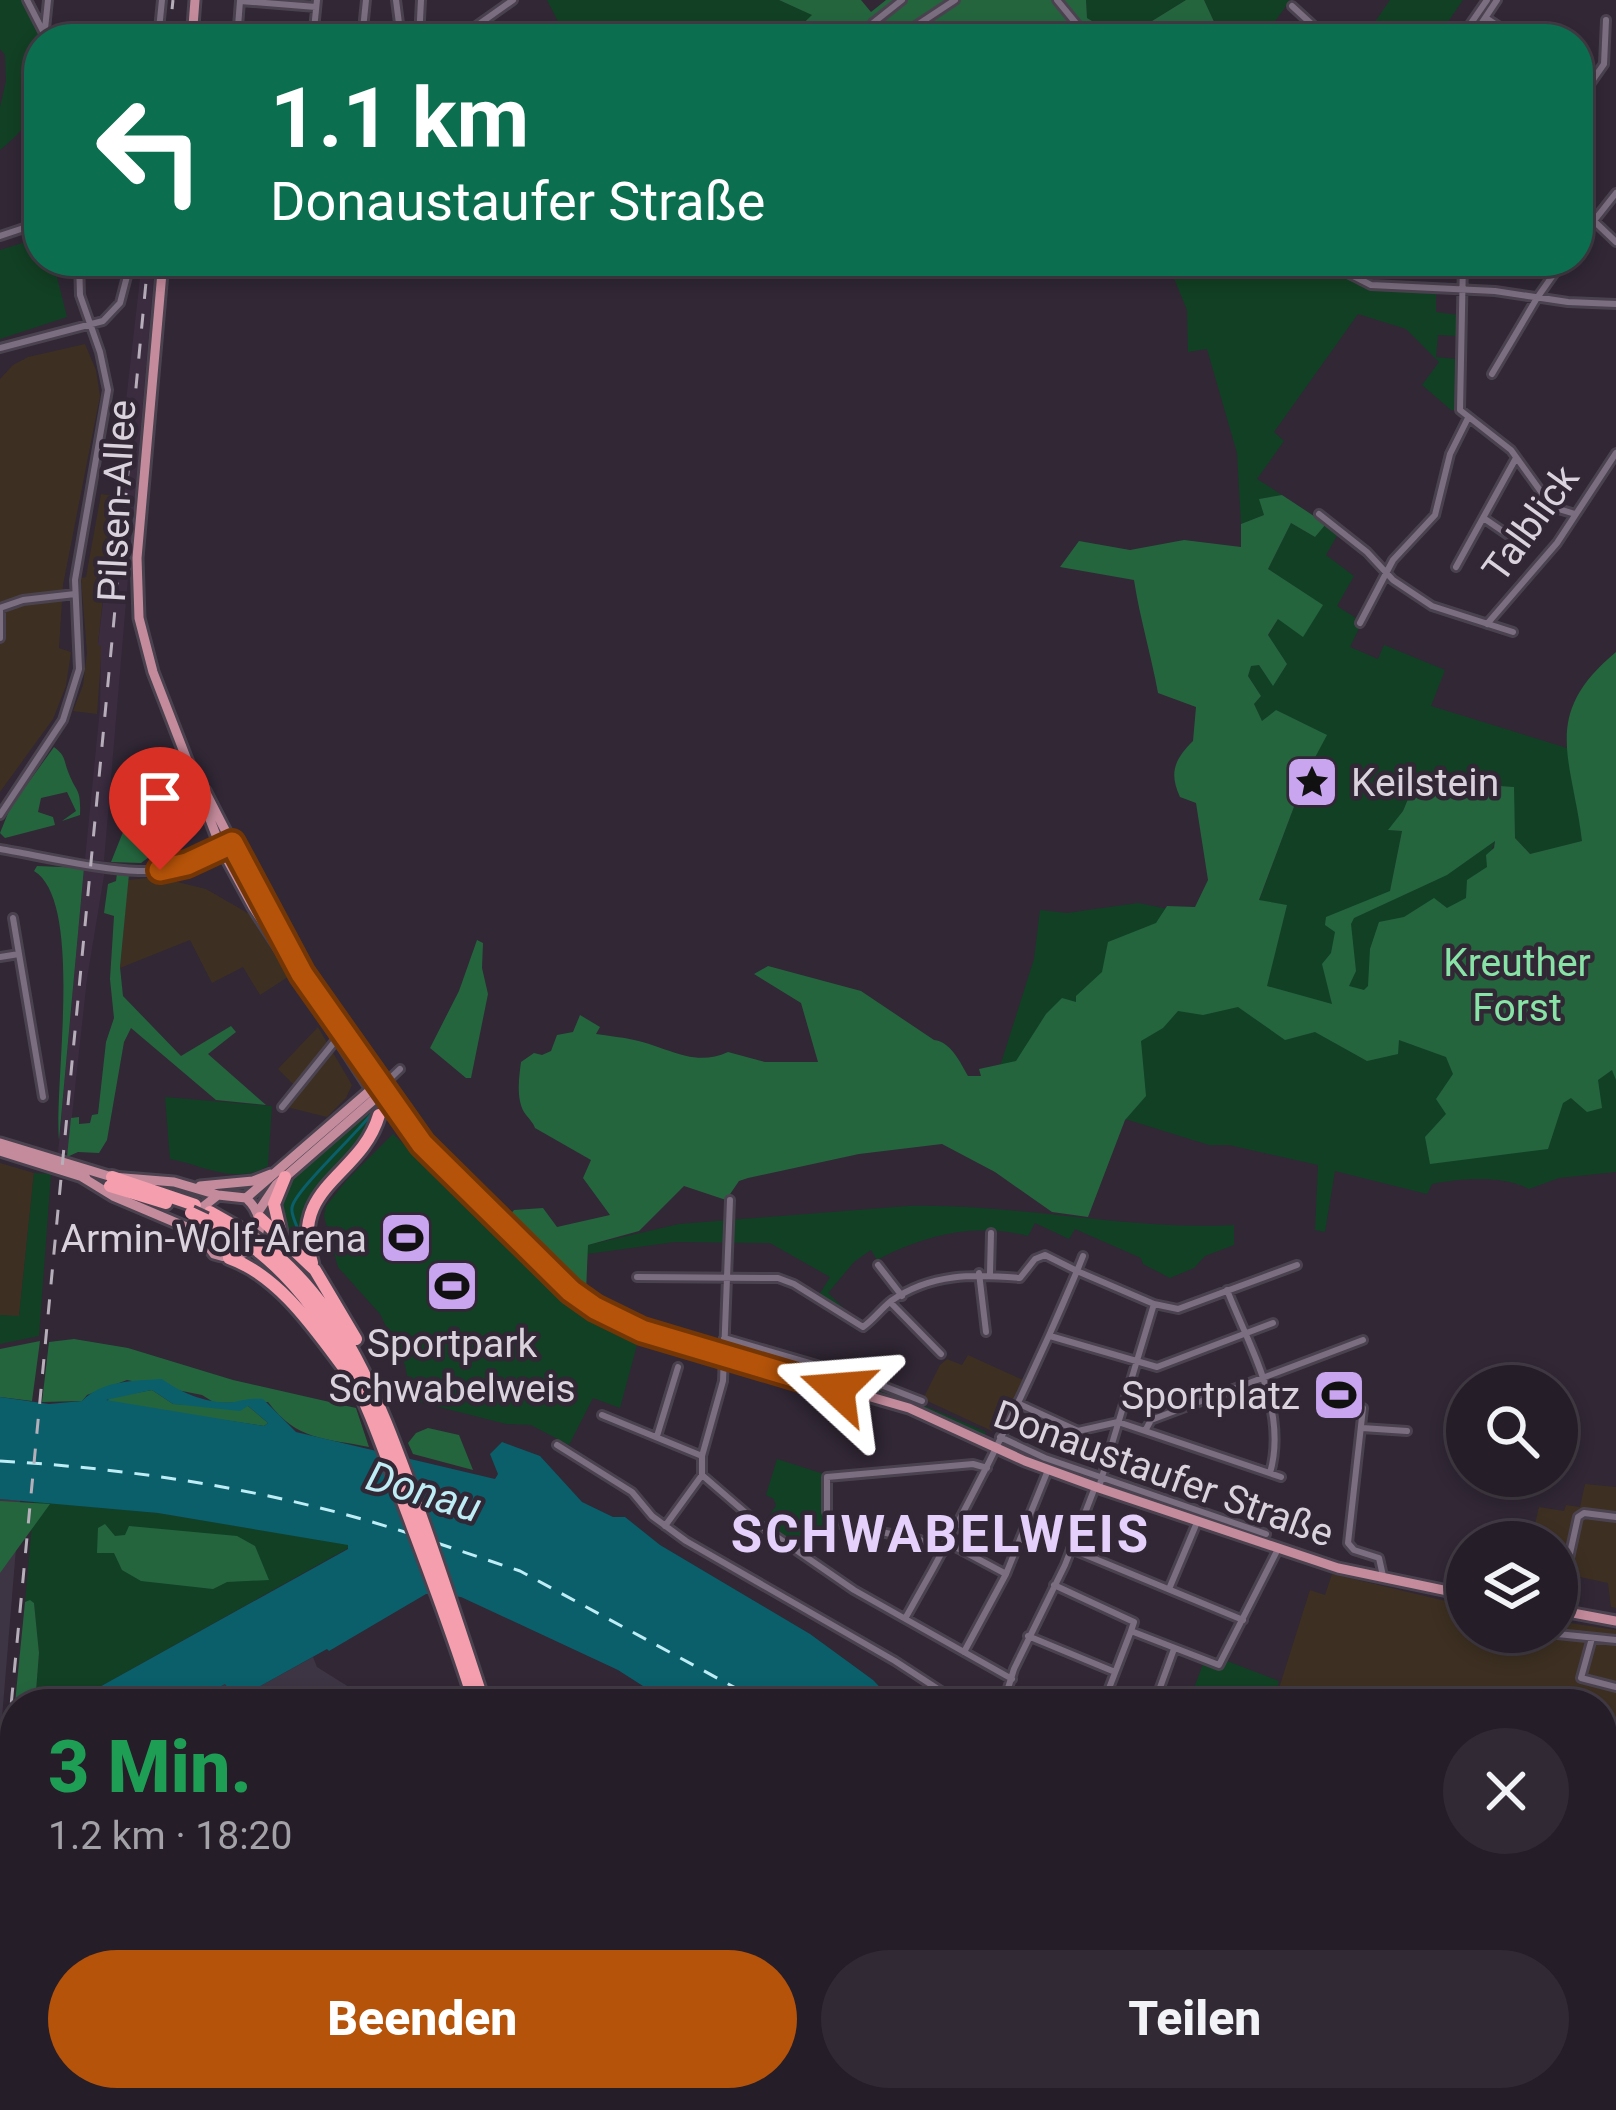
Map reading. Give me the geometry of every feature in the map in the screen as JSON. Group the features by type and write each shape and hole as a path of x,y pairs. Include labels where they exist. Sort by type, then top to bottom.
{"highway":[{"path":"275,926 366,1056"},
{"path":"315,1270 307,1236 315,1201 364,1147 379,1115"},
{"path":"282,1235 274,1204 283,1173"},
{"path":"111,1181 193,1209 245,1237 261,1248 321,1316 365,1382 444,1581 479,1689"},
{"path":"259,1215 315,1270 349,1324 470,1689"},
{"path":"229,1258 287,1298 365,1382"}],"main road":[{"name":"Pilsen-Allee","path":"162,276 136,587 146,648 226,846"},
{"name":"Donaustaufer Straße","path":"226,846 336,1040 374,1094 584,1300 642,1331 922,1413 998,1442 1048,1470 1278,1549 1382,1579 1446,1591"},
{"name":"Donaustaufer Straße","path":"253,896 422,1144"},
{"path":"82,1177 151,1178 246,1198 283,1173 382,1086"},
{"path":"0,1147 82,1177 113,1196 198,1232"},
{"path":"0,1147 111,1181"},
{"path":"194,1187 283,1173"},
{"path":"218,1195 203,1206 198,1232 206,1248 229,1258 257,1242 259,1215 283,1173"},
{"path":"246,1198 259,1215"},
{"path":"1578,1614 1616,1621"}],"street":[{"path":"241,0 317,4"},
{"path":"483,24 513,0"},
{"path":"872,24 902,0"},
{"path":"919,24 955,0"},
{"path":"1057,0 1077,24"},
{"path":"1481,24 1497,0"},
{"path":"1292,6 1312,24"},
{"path":"1485,17 1496,24"},
{"path":"1593,80 1604,64 1606,20"},
{"path":"1616,193 1594,221 1616,242"},
{"path":"0,815 56,733 72,699 80,658 75,594 108,390 80,296 79,276"},
{"path":"0,348 91,327 116,309 126,276"},
{"path":"1355,276 1371,284 1537,298 1612,303 1616,294"},
{"path":"1464,276 1459,403 1468,418 1503,443 1552,507 1575,514"},
{"path":"1492,374 1552,276"},
{"path":"1360,623 1386,572 1435,514 1450,454 1468,418"},
{"name":"Talblick","path":"1487,624 1544,560 1616,453"},
{"path":"1456,567 1516,458"},
{"path":"1318,514 1437,609 1513,632"},
{"path":"1485,519 1517,541"},
{"path":"0,638 0,609 22,600 75,594"},
{"path":"0,849 69,862 160,870 226,846"},
{"path":"13,917 44,1097"},
{"path":"0,957 19,954"},
{"path":"282,1107 336,1040"},
{"path":"382,1086 400,1069"},
{"path":"665,1526 702,1475 702,1456 723,1381 730,1200"},
{"path":"990,1273 991,1233"},
{"path":"637,1277 786,1280 859,1327 868,1325 890,1302 938,1280 979,1273 1020,1278 1035,1258 1045,1255 1154,1304 1178,1309 1297,1265"},
{"path":"905,1617 987,1468 1083,1256"},
{"path":"878,1265 902,1295"},
{"path":"979,1273 986,1332"},
{"path":"1227,1290 1276,1432 1270,1473"},
{"path":"890,1302 941,1354"},
{"path":"1008,1689 1099,1484 1154,1304"},
{"path":"1050,1336 1162,1366 1273,1322"},
{"path":"724,1338 856,1376 922,1401"},
{"path":"1145,1431 1150,1420 1363,1340"},
{"path":"656,1436 678,1366"},
{"path":"1017,1403 1078,1431 1118,1422 1281,1477"},
{"path":"1363,1408 1348,1543 1378,1558 1384,1567 1382,1579"},
{"path":"602,1414 702,1456"},
{"path":"1361,1428 1407,1431"},
{"name":"Donaustaufer Straße","path":"998,1442 1099,1484 1266,1534"},
{"path":"557,1445 632,1492 665,1526 938,1689"},
{"path":"943,1552 920,1540 833,1522 827,1512 827,1477 973,1464 987,1468"},
{"path":"964,1652 1006,1574 1048,1470"},
{"path":"702,1475 801,1555 854,1590 1012,1679"},
{"path":"1576,1521 1584,1513 1616,1517"},
{"path":"1169,1589 1198,1520"},
{"path":"948,1543 1006,1574"},
{"path":"1071,1549 1243,1620"},
{"path":"1131,1631 1219,1665 1278,1549"},
{"path":"1054,1585 1134,1622 1109,1689"},
{"path":"1028,1636 1115,1672"},
{"path":"1578,1637 1616,1640"},
{"path":"1588,1638 1581,1678 1616,1687"},
{"path":"1159,1689 1174,1649"}],"shaded area":[{"path":"140,276 154,276 104,861 85,859 100,708 98,645"},
{"path":"85,344 100,396 63,585 59,648 71,652 66,686 53,719 0,792 0,379 28,357"},
{"path":"101,494 114,496 98,644 102,645 97,714 73,711 83,685 87,653 81,578 86,577"},
{"path":"84,868 105,870 87,979 68,1153 58,1153"},
{"path":"157,877 206,889 251,915 288,977 260,995 243,967 212,983 190,940 120,968 128,880"},
{"path":"318,1027 352,1085 327,1117 279,1105 294,1085 278,1069"},
{"path":"0,1163 34,1173 19,1317 0,1315"},
{"path":"968,1355 1032,1384 1007,1437 995,1426 992,1431 923,1399 940,1365 947,1359 962,1365"},
{"path":"1585,1484 1616,1487 1616,1608 1611,1607 1608,1583 1580,1577 1578,1592 1578,1521 1536,1521 1539,1507 1564,1511 1566,1505 1580,1507"},
{"path":"0,1499 20,1500 4,1689 0,1689"},
{"path":"1332,1574 1446,1601 1446,1653 1578,1653 1578,1624 1616,1630 1616,1689 1279,1689 1310,1590 1325,1595"},
{"path":"313,1657 317,1667 352,1689 255,1689"}],"green space":[{"path":"0,0 22,0 34,24 24,24 24,126 0,150 0,107 6,81 5,55 0,49"},
{"path":"547,0 779,0 813,15 803,24 559,24"},
{"path":"779,0 861,0 871,12 886,0 1086,0 1087,18 1097,24 803,24 812,15"},
{"path":"1086,0 1186,0 1147,24 1097,24 1087,18"},
{"path":"1186,0 1204,0 1215,24 1147,24"},
{"path":"1204,0 1290,0 1272,24 1215,24"},
{"path":"1390,0 1463,0 1446,24 1374,24"},
{"path":"24,243 24,276 57,276 67,317 0,339 0,250"},
{"path":"1173,276 1362,276 1370,284 1436,289 1436,312 1458,315 1457,336 1438,335 1436,357 1457,359 1456,410 1422,385 1439,362 1406,329 1358,314 1274,432 1284,441 1257,479 1282,495 1260,499 1264,515 1241,524 1237,453 1207,349 1188,352 1187,310"},
{"name":"Kreuther Forst","path":"1282,495 1326,524 1315,537 1291,523 1268,569 1323,605 1303,637 1278,619 1268,635 1287,664 1273,686 1259,665 1251,666 1248,676 1261,696 1254,704 1262,721 1276,710 1327,735 1304,778 1309,788 1295,804 1259,900 1287,905 1267,986 1332,1004 1322,964 1331,953 1335,932 1325,925 1326,917 1390,891 1402,831 1388,830 1403,811 1416,780 1514,787 1515,838 1530,854 1582,841 1568,761 1569,717 1592,675 1616,652 1616,1080 1612,1070 1598,1080 1602,1108 1587,1112 1571,1098 1563,1103 1548,1149 1430,1164 1425,1137 1446,1114 1436,1099 1453,1074 1446,1057 1399,1040 1398,1054 1367,1061 1315,1032 1285,1040 1238,1007 1203,1015 1178,1011 1163,1028 1141,1041 1146,1096 1125,1120 1088,1217 1052,1212 995,1172 942,1144 859,1154 739,1181 726,1200 684,1186 639,1231 588,1245 586,1292 509,1216 514,1210 543,1208 557,1227 610,1215 583,1178 591,1160 535,1128 520,1100 521,1062 534,1053 551,1051 557,1035 573,1032 580,1015 600,1027 596,1034 692,1057 728,1052 765,1062 818,1062 801,1003 754,974 768,966 861,991 945,1044 968,1076 981,1076 979,1069 1016,1061 1062,998 1076,1002 1076,996 1102,972 1108,942 1156,923 1167,906 1195,907 1208,880 1196,803 1180,797 1174,774 1181,754 1193,741 1196,707 1158,693 1134,580 1060,567 1079,541 1130,550 1184,540 1241,547 1241,524 1264,515 1259,499","holes":["1495,841 1486,855 1487,867 1467,880 1466,898 1447,908 1434,898 1404,917 1379,922 1370,949 1368,986 1364,990 1349,986 1356,971 1354,918 1447,875"]},
{"path":"1291,523 1315,537 1326,524 1338,534 1326,555 1354,576 1337,606 1362,622 1350,647 1378,659 1384,645 1445,670 1431,706 1567,748 1583,841 1530,854 1515,838 1513,787 1416,780 1389,830 1402,831 1390,892 1383,895 1456,868 1495,841 1487,863 1567,847 1616,829 1616,1172 1559,1178 1529,1189 1495,1180 1456,1180 1432,1184 1427,1194 1335,1171 1325,1232 1315,1230 1318,1165 1229,1145 1209,1145 996,1079 1034,959 1040,910 1067,913 1138,903 1198,915 1286,905 1259,901 1295,804 1309,788 1287,717 1276,710 1262,722 1254,704 1261,696 1248,676 1250,665 1259,665 1273,685 1287,664 1268,636 1278,619 1322,605 1268,569"},
{"path":"54,747 63,756 78,792 80,815 62,821 76,811 67,792 41,798 38,812 53,817 55,825 5,838 0,833 10,808"},
{"path":"138,811 147,813 157,832 153,854 141,863 111,862 123,832"},
{"path":"37,866 84,868 59,1140 63,954 58,918 49,889 34,871"},
{"path":"117,873 129,874 120,967 123,996 181,1056 231,1026 236,1032 208,1054 266,1105 216,1100 131,1028 124,1042 107,1140 99,1153 67,1157 71,1118 79,1117 79,1124 90,1123 92,1115 98,1114 106,1042 114,1018 110,979 114,916 104,913 108,884 116,881"},
{"path":"477,940 483,943 488,994 471,1078 466,1078 430,1048 459,991"},
{"path":"165,1097 272,1106 268,1166 230,1174 170,1159"},
{"path":"372,1108 376,1112 371,1130 313,1200 310,1260 281,1226 281,1199 314,1155"},
{"name":"Sportpark Schwabelweis","path":"393,1134 417,1157 420,1153 425,1157 558,1293 632,1335 637,1345 620,1408 593,1398 569,1445 531,1425 506,1424 412,1400 405,1365 380,1314 338,1267 324,1216 326,1206 346,1181"},
{"path":"34,1173 51,1174 39,1336 0,1344 0,1315 19,1316"},
{"path":"908,1206 1153,1224 1234,1225 1234,1245 1170,1278 1143,1264 1141,1258 1075,1229 1069,1239 1035,1223 1028,1236 989,1230 951,1233 877,1260 871,1250 854,1262 828,1293 859,1323 819,1295 830,1277 770,1243 675,1242 587,1254 588,1245 679,1224"},
{"path":"74,1339 128,1348 233,1380 356,1408 369,1447 301,1431 268,1402 215,1403 202,1395 127,1380 82,1401 42,1402 49,1342"},
{"path":"40,1341 32,1401 0,1397 0,1349"},
{"path":"731,1342 867,1381 986,1432 984,1436 919,1407 735,1350"},
{"path":"152,1390 173,1404 248,1406 268,1423 107,1403 109,1398"},
{"path":"428,1428 459,1435 473,1470 413,1454 408,1443"},
{"path":"777,1459 824,1474 828,1523 809,1554 763,1524 776,1506 766,1495"},
{"path":"0,1501 50,1504 0,1573"},
{"path":"34,1501 158,1513 348,1544 96,1689 36,1689 39,1653 34,1603 25,1602"},
{"path":"105,1524 115,1536 125,1535 129,1526 237,1536 255,1546 269,1580 227,1582 213,1589 141,1581 122,1570 114,1553 97,1553 98,1528"},
{"path":"25,1602 34,1603 39,1653 36,1689 16,1689"},
{"path":"1227,1661 1279,1681 1277,1689 1194,1689 1203,1664 1221,1669"}],"water":[{"name":"Donau","path":"162,1379 215,1402 263,1399 296,1432 495,1479 498,1474 490,1454 502,1442 540,1456 582,1502 613,1517 625,1517 660,1545 810,1634 882,1689 648,1689 618,1670 461,1597 426,1594 255,1689 228,1689 225,1684 216,1689 96,1689 348,1549 348,1545 158,1513 0,1499 0,1397 49,1404 82,1401 109,1385","holes":["152,1390 173,1404 240,1411 248,1406 268,1423 106,1400"]}],"waterway":[{"path":"297,1227 292,1210 295,1200 373,1112"}],"ferry route":[{"path":"0,1461 208,1484 411,1534"},
{"path":"437,1543 520,1571 737,1689"}],"railway":[{"path":"171,24 173,0"},
{"path":"13,1689 147,276"}],"place":[{"name":"Keilstein","path":"1312,782"},
{"name":"Armin-Wolf-Arena","path":"406,1238"},
{"name":"Sportpark Schwabelweis","path":"452,1286"},
{"name":"Sportplatz","path":"1339,1395"}],"district":[{"name":"SCHWABELWEIS","path":"941,1534"}],"route":[{"path":"160,870 187,864 232,843 302,974 422,1144 584,1300 642,1331 837,1389"}]}
